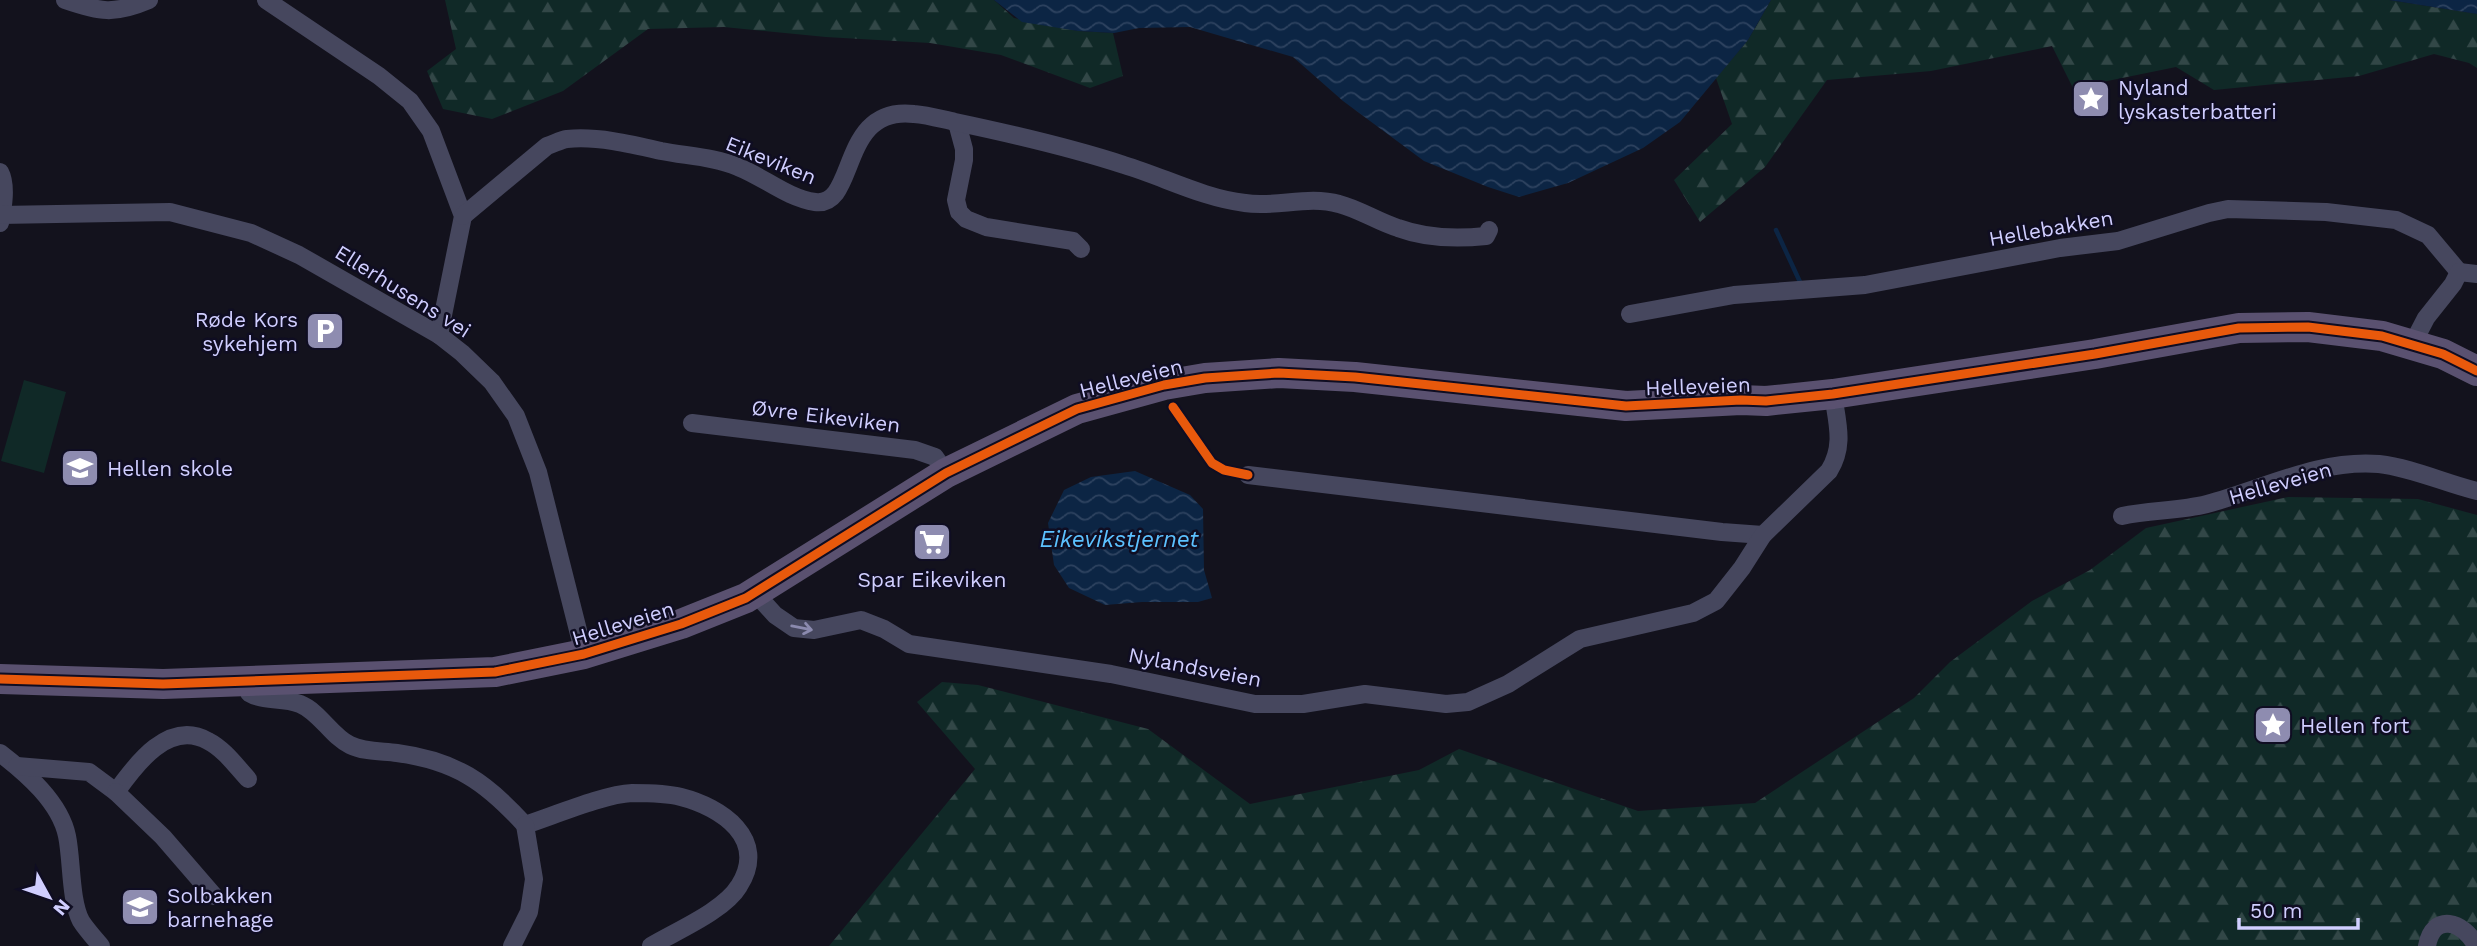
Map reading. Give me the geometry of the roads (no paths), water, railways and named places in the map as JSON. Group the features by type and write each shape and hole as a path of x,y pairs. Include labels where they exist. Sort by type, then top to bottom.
{"main road":[{"name":"Helleveien","path":"3,681 160,684 246,682 495,672 541,665 681,624 755,593 946,473 1077,409 1164,385 1205,378 1279,373 1355,377 1626,406 1791,400 2095,354 2239,328 2308,327 2382,336 2443,354 2477,370"}],"street":[{"path":"65,0 93,9 124,11 149,0"},
{"path":"266,0 379,76 410,101 431,131 463,216 439,335"},
{"name":"Eikeviken","path":"463,216 547,146 563,140 582,139 641,146 736,166 788,192 818,202 832,198 845,177 864,132 879,118 890,114 912,114 1069,148 1246,204 1315,201 1334,203 1419,234 1476,237 1486,236 1489,230"},
{"path":"957,123 964,160 956,200 959,212 965,219 986,227 1073,241 1081,249"},
{"path":"0,172 3,177 1,217"},
{"path":"1334,203 1338,213 1396,239 1462,248"},
{"name":"Hellebakken","path":"1630,314 1734,295 1865,285 2060,248 2118,241 2228,209 2326,212 2396,220 2428,235 2468,273 2453,284 2426,318 2412,345"},
{"name":"Ellerhusens vei","path":"1,217 170,212 251,233 299,255 439,335 492,382 516,416 538,472 584,654"},
{"name":"Nylandsveien","path":"755,593 775,615 794,628 814,630 861,620 884,629 909,644 1111,674 1255,704 1303,704 1365,694 1456,704 1468,702 1508,684 1580,639 1705,608 1726,592 1763,535 1829,471 1836,459 1839,441 1833,394"},
{"name":"Øvre Eikeviken","path":"692,423 915,450 936,457 946,473"},
{"name":"Helleveien","path":"2122,516 2202,505 2300,474 2353,464 2379,464 2421,472 2477,491"},
{"path":"1248,475 1408,496 1763,535"},
{"path":"246,682 249,693 258,698 285,699 305,706 336,736 351,746 432,760 468,773 525,825 534,879 529,912 512,946"},
{"path":"116,792 133,768 161,742 177,737 206,740 218,748 248,779"},
{"path":"0,753 42,792 61,822 66,833 81,920 102,946"},
{"path":"17,766 89,772 116,792 163,837 214,896"},
{"path":"525,825 630,793 679,796 715,810 738,828 747,847 748,863 739,887 720,906 651,946"},
{"path":"2427,946 2430,934 2446,923 2466,930 2476,946"}],"water":[{"path":"994,0 1771,0 1748,40 1680,122 1643,148 1568,183 1519,197 1424,161 1343,101 1293,57 1190,27 1139,28 1114,33 1078,31 1022,22"},
{"path":"2389,0 2477,0 2477,14"},
{"name":"Eikevikstjernet","path":"1135,471 1190,495 1203,509 1204,570 1212,598 1198,602 1105,605 1069,588 1054,565 1048,523 1064,490 1091,477"}],"waterway":[{"path":"1776,230 1800,282"}],"place":[{"name":"Nyland lyskasterbatteri","path":"2091,99"},
{"name":"Røde Kors sykehjem","path":"325,331"},
{"name":"Hellen skole","path":"80,468"},
{"name":"Spar Eikeviken","path":"932,542"},
{"name":"Hellen fort","path":"2273,725"},
{"name":"Solbakken barnehage","path":"140,907"}]}
